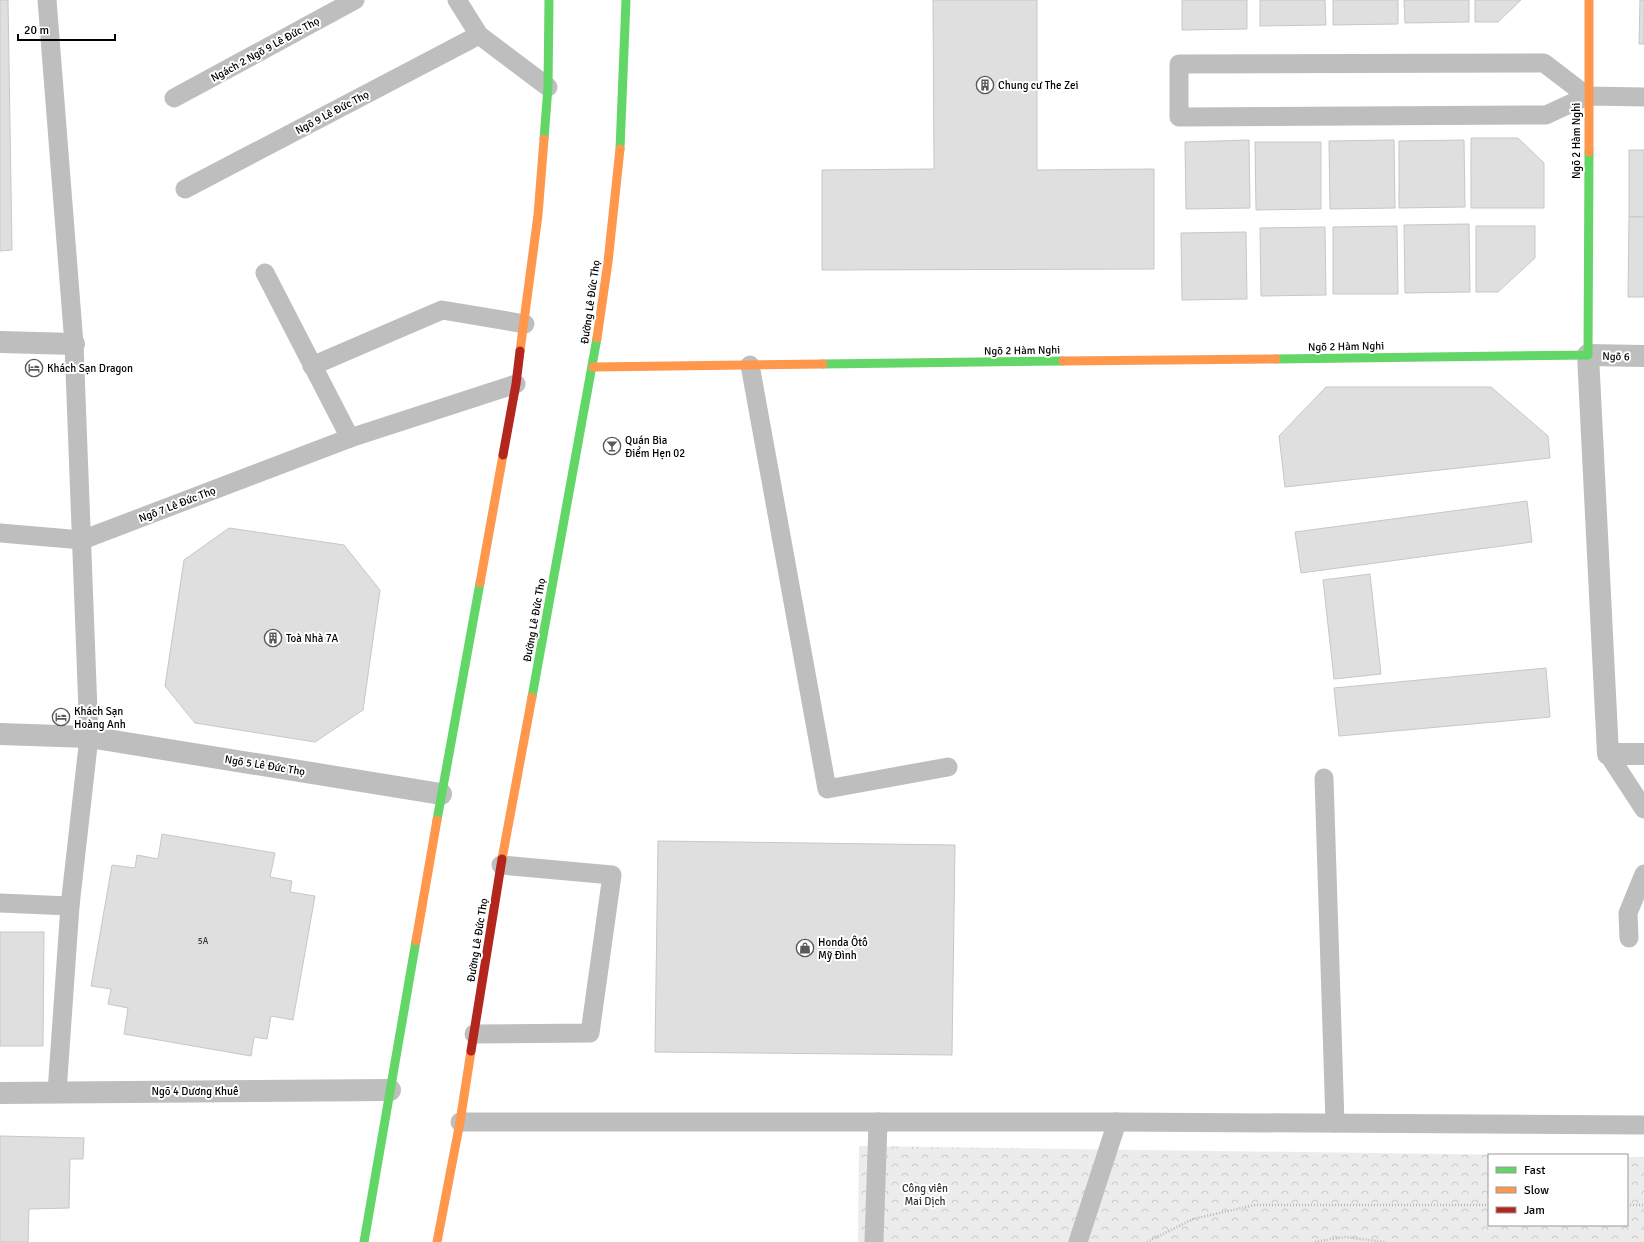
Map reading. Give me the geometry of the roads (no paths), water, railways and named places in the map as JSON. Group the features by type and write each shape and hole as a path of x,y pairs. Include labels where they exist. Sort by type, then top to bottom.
{"main road":[{"path":"364,1242 441,794 516,384 525,324 538,215 548,87 549,0"},
{"name":"Đường Lê Đức Thọ","path":"437,1242 460,1122 501,865 592,367 608,262 620,160 626,0"},
{"name":"Ngõ 2 Hàm Nghi","path":"592,367 1588,355 1589,0"}],"street":[{"path":"0,342 74,344"},
{"path":"1588,355 1608,754 1644,754"},
{"name":"Ngõ 6","path":"1588,355 1644,356"},
{"name":"Ngõ 5 Lê Đức Thọ","path":"0,734 89,738 441,794"},
{"name":"Ngõ 4 Dương Khuê","path":"0,1093 390,1090"}],"lane":[{"path":"47,0 74,344 89,738 70,906 57,1092"},
{"name":"Ngách 2 Ngõ 9 Lê Đức Thọ","path":"174,98 355,0"},
{"path":"457,0 478,35 548,87"},
{"name":"Ngõ 9 Lê Đức Thọ","path":"185,189 478,35"},
{"path":"1588,96 1544,63 1179,64 1179,117 1546,115 1588,96 1644,97"},
{"path":"265,273 350,438"},
{"path":"312,366 442,310 525,324"},
{"path":"750,365 827,789 948,767"},
{"name":"Ngõ 7 Lê Đức Thọ","path":"0,533 82,540 350,438 516,384"},
{"path":"1608,754 1644,809"},
{"path":"1324,778 1335,1123"},
{"path":"474,1034 590,1033 612,875 501,865"},
{"path":"1629,938 1628,913 1644,874"},
{"path":"0,903 70,906"},
{"path":"460,1122 1117,1122 1644,1125"},
{"path":"874,1242 878,1122"},
{"path":"1078,1242 1117,1122"}],"place":[{"name":"Chung cư The Zei","path":"985,85"},
{"name":"Khách Sạn Dragon","path":"34,368"},
{"name":"Quán Bia Điểm Hẹn 02","path":"612,446"},
{"name":"Toà Nhà 7A","path":"273,638"},
{"name":"Khách Sạn Hoàng Anh","path":"61,717"},
{"name":"Honda Ôtô Mỹ Đình","path":"805,948"}],"park label":[{"name":"Công viên Mai Dịch","path":"925,1194"}]}
